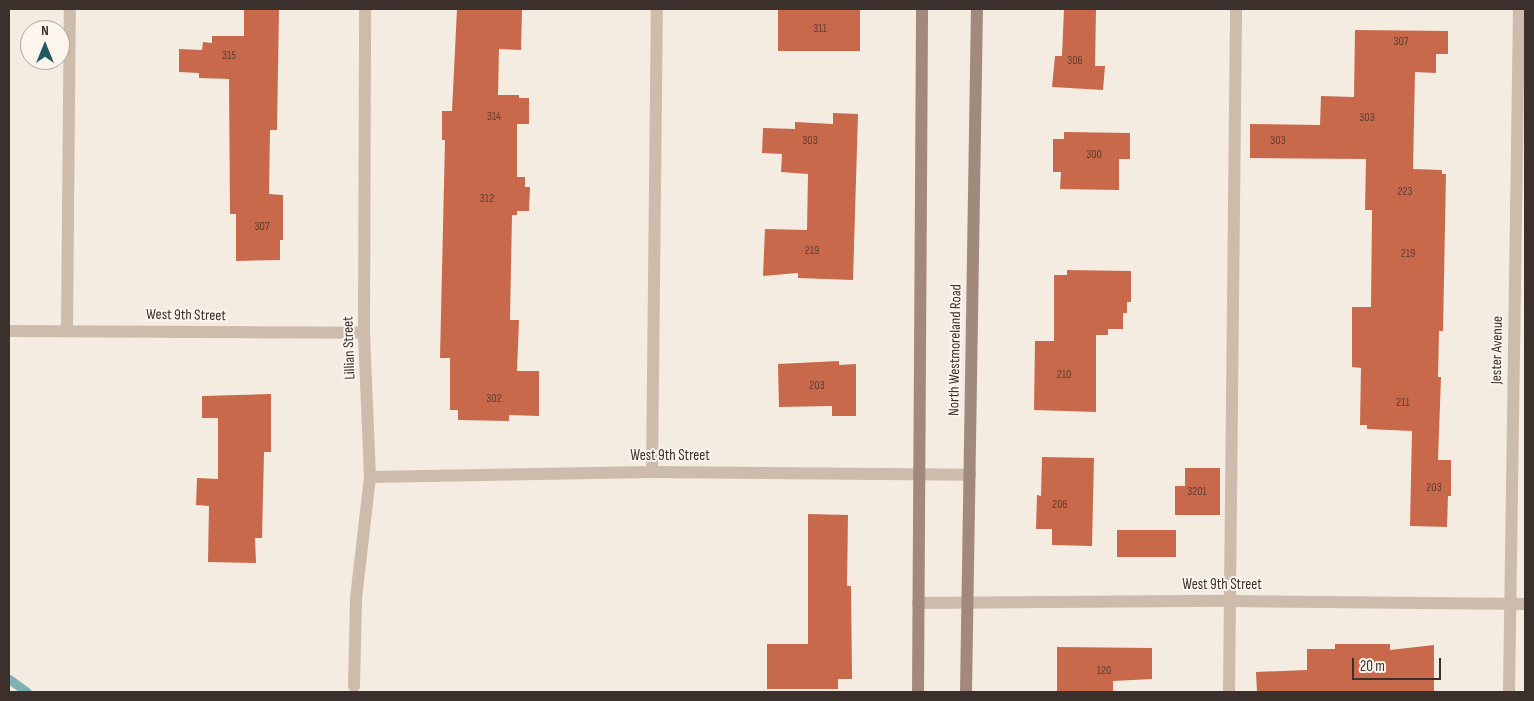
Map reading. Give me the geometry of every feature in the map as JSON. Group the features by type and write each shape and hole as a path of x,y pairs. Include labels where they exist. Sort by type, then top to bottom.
{"main road":[{"path":"918,692 922,9"},
{"name":"North Westmoreland Road","path":"966,692 977,9"}],"street":[{"path":"67,330 70,9"},
{"name":"Lillian Street","path":"356,689 356,598 370,477 364,333 365,9"},
{"path":"652,472 657,9"},
{"path":"1229,692 1236,9"},
{"name":"Jester Avenue","path":"1509,692 1519,9"},
{"name":"West 9th Street","path":"9,331 364,333"},
{"name":"West 9th Street","path":"370,477 652,472 970,475"},
{"name":"West 9th Street","path":"918,603 1229,601 1525,604"}],"building":[{"path":"244,9 279,9 277,130 270,130 269,194 283,195 283,240 280,240 280,260 236,261 236,214 230,214 229,79 199,78 199,73 179,72 179,49 202,50 203,42 212,43 212,36 244,36"},
{"path":"457,9 522,9 521,50 499,49 498,95 519,95 519,98 529,98 529,124 517,124 517,177 525,177 525,187 530,187 529,211 517,211 517,215 512,215 510,320 519,320 517,371 539,371 539,416 509,415 509,421 458,420 458,410 450,410 450,358 440,358 445,140 442,140 442,111 452,111"},
{"path":"778,9 860,9 860,51 778,51"},
{"path":"1064,9 1096,9 1095,66 1105,66 1103,90 1052,87 1055,56 1062,56"},
{"path":"1355,30 1448,31 1448,54 1436,54 1436,73 1415,72 1413,169 1442,170 1442,174 1446,174 1443,331 1439,331 1438,377 1441,377 1438,460 1451,460 1451,496 1448,496 1447,527 1410,526 1412,431 1367,429 1367,425 1360,425 1361,368 1352,367 1352,307 1371,307 1372,210 1365,210 1366,159 1250,158 1250,124 1320,125 1321,96 1354,97"},
{"path":"833,113 858,114 853,280 798,278 798,273 763,276 765,229 807,230 808,174 781,172 782,154 762,153 763,128 795,129 795,122 833,124"},
{"path":"1064,132 1130,133 1130,159 1119,159 1119,190 1060,189 1061,172 1053,172 1053,139 1064,139"},
{"path":"1067,270 1131,271 1131,302 1127,302 1127,313 1123,313 1123,329 1108,329 1108,335 1096,335 1096,412 1034,410 1035,341 1054,341 1054,275 1067,275"},
{"path":"839,361 839,365 856,364 856,416 832,416 832,406 779,407 778,364"},
{"path":"271,394 271,452 264,452 262,538 255,538 256,563 208,562 209,506 196,505 197,478 218,479 218,418 202,418 202,396"},
{"path":"1042,457 1094,458 1092,546 1052,545 1052,529 1036,529 1037,495 1041,496"},
{"path":"1185,468 1220,468 1220,515 1175,515 1175,486 1185,486"},
{"path":"808,514 848,515 847,586 851,586 852,679 838,679 838,689 767,689 767,644 808,644"},
{"path":"1117,530 1176,530 1176,557 1117,557"},
{"path":"1335,644 1390,644 1390,650 1434,645 1434,692 1257,692 1256,672 1307,670 1307,649 1335,649"},
{"path":"1057,647 1152,648 1152,679 1113,681 1113,692 1057,692"}],"waterway":[{"path":"9,679 27,692"}]}
